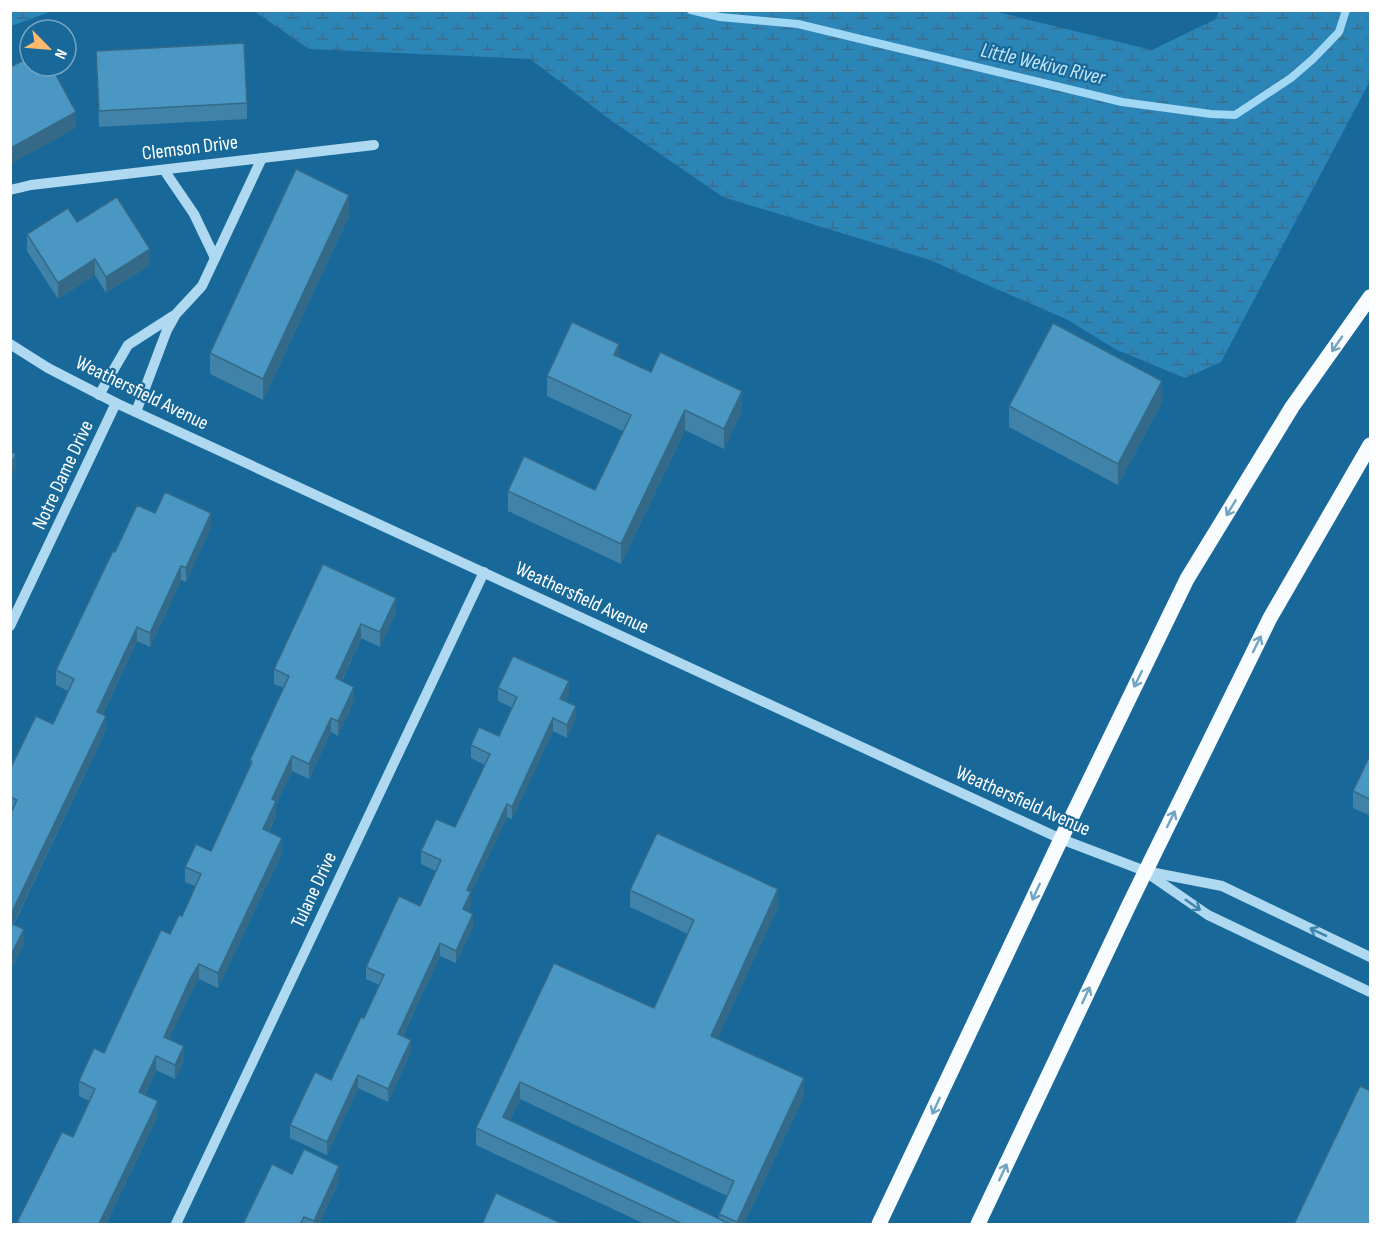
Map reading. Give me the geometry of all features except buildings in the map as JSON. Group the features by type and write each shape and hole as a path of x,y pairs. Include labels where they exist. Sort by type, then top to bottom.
{"main road":[{"path":"879,1224 1187,579 1292,407 1371,297"},
{"path":"978,1224 1145,871 1270,618 1371,445"}],"street":[{"name":"Clemson Drive","path":"10,190 31,185 374,145"},
{"path":"136,412 155,356 176,314 201,286 262,158"},
{"path":"164,170 194,214 215,258"},
{"path":"99,395 128,345 176,314"},
{"name":"Weathersfield Avenue","path":"10,344 48,368 116,404 1061,839 1145,871 1222,886 1371,957"},
{"name":"Notre Dame Drive","path":"10,626 116,404"},
{"name":"Tulane Drive","path":"176,1224 484,572"},
{"name":"Weathersfield Avenue","path":"1145,871 1208,915 1371,992"}],"green space":[{"path":"11,10 52,10 33,18 18,18 18,23 11,26"},
{"path":"989,10 1152,50 1216,19 1219,11 1370,11 1370,81 1221,362 1185,378 1117,350 1066,319 930,260 723,197 612,121 530,59 309,49 254,11"}],"waterway":[{"name":"Little Wekiva River","path":"691,10 720,17 798,24 1122,102 1235,115 1291,78 1313,59 1339,32 1346,10"}]}
